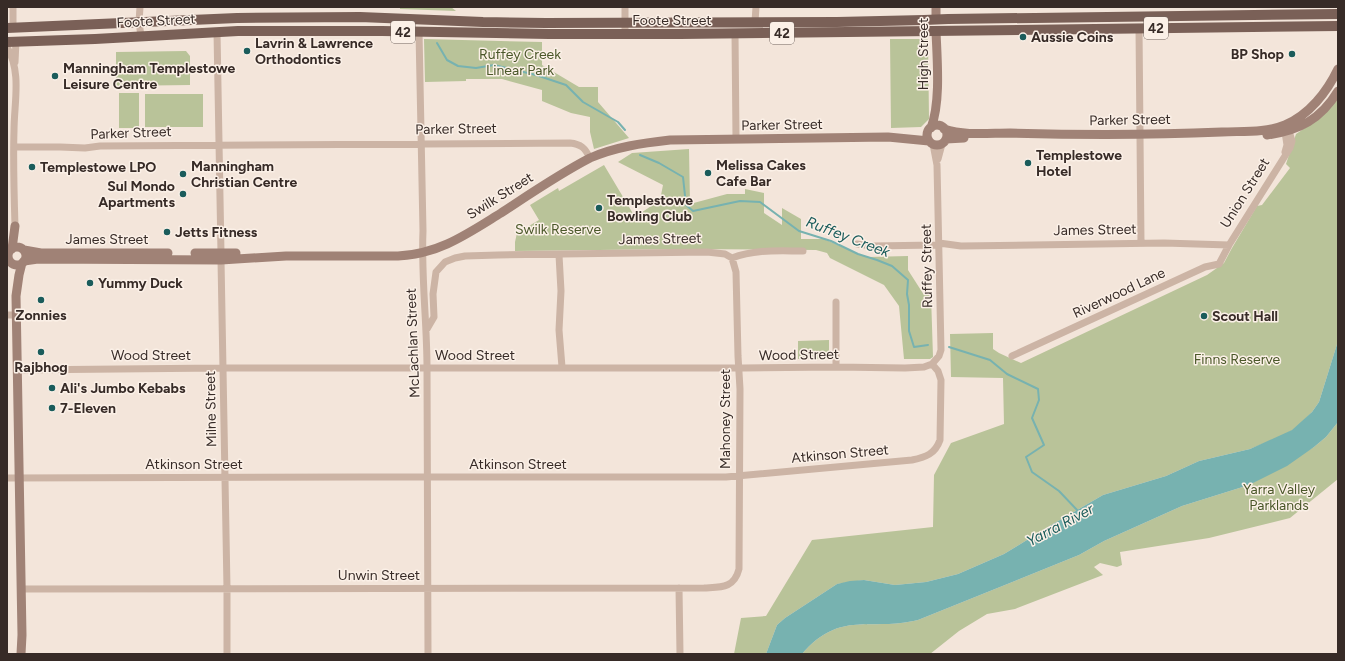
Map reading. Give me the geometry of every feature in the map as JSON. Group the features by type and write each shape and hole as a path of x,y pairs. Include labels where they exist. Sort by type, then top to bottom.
{"main road":[{"name":"High Street","path":"930,128 935,117 937,101 936,7"},
{"name":"42","path":"1315,14 1335,7"},
{"name":"Foote Street","path":"10,28 216,18 353,17 483,22 625,23 1338,14"},
{"path":"216,18 217,32"},
{"path":"419,20 419,32"},
{"path":"51,26 52,40"},
{"name":"Foote Street","path":"10,43 217,32 303,31 735,34 1338,26"},
{"path":"10,28 10,43"},
{"path":"1286,130 1308,110 1332,80 1338,69"},
{"path":"1286,130 1314,119 1329,104 1338,91"},
{"name":"High Street","path":"937,101 943,128"},
{"path":"936,126 943,128 946,134 937,142 927,135 930,128 936,126"},
{"name":"Parker Street","path":"888,137 919,133 930,128"},
{"name":"Parker Street","path":"943,128 965,133 1068,135 1193,133 1269,129 1286,130"},
{"name":"Parker Street","path":"590,158 599,154 644,143 670,140 888,137 937,142 963,138 1024,139 1068,135"},
{"name":"Swilk Street","path":"423,253 443,246 464,235 590,158"},
{"path":"15,226 19,249 26,257 19,275 16,296"},
{"path":"19,249 9,256 16,296 17,315 22,589 21,654"},
{"name":"James Street","path":"19,249 69,256 141,257 398,256 423,253"},
{"name":"James Street","path":"23,262 69,256"},
{"path":"11,262 16,264 23,262"}],"street":[{"path":"10,28 13,7"},
{"path":"141,36 144,21 142,7"},
{"path":"625,7 625,34"},
{"path":"755,22 756,7"},
{"path":"1139,28 1141,243"},
{"name":"Milne Street","path":"217,32 227,654"},
{"name":"McLachlan Street","path":"419,32 423,253 428,368 428,654"},
{"path":"735,34 736,139"},
{"path":"10,43 17,94 14,129 15,226"},
{"name":"Union Street","path":"1229,245 1284,156 1286,130"},
{"name":"Ruffey Street","path":"932,364 940,356 941,350 937,142"},
{"name":"Parker Street","path":"14,147 85,148 100,146 218,144 570,143 578,144 586,150 590,158"},
{"name":"James Street","path":"857,244 872,246 1141,243 1229,245"},
{"name":"Riverwood Lane","path":"1012,356 1205,267 1219,264 1229,245"},
{"path":"732,258 742,254 758,251 803,251"},
{"name":"James Street","path":"427,329 434,318 433,294 436,272 441,265 447,261 465,256 718,252 729,255 732,258"},
{"path":"558,254 561,291 559,330 562,367"},
{"name":"Mahoney Street","path":"732,258 736,272 740,389 739,569 734,580"},
{"path":"836,302 836,367"},
{"path":"7,315 17,315"},
{"name":"Wood Street","path":"18,370 562,367 905,368 924,367 932,364"},
{"name":"Atkinson Street","path":"7,478 726,477 912,460 928,456 938,447 941,432 941,380 938,371 932,364"},
{"name":"Unwin Street","path":"22,589 679,588 720,587 730,584 734,580"},
{"path":"679,588 680,654"}],"green space":[{"name":"Ruffey Creek Linear Park","path":"400,7 451,7 456,11 400,9"},
{"name":"Ruffey Creek Linear Park","path":"424,39 542,42 542,65 579,87 598,87 598,102 629,138 594,149 590,132 590,117 571,113 542,101 542,90 502,79 466,79 466,81 425,82"},
{"path":"890,39 928,39 929,119 921,127 891,128"},
{"path":"186,51 190,56 190,85 116,86 116,52"},
{"path":"119,93 139,93 139,128 119,128"},
{"path":"145,94 203,94 203,127 145,127"},
{"name":"Finns Reserve","path":"1338,97 1338,341 1319,402 1312,412 1300,424 1293,430 1279,437 1250,449 1199,461 1166,476 1103,495 1004,554 958,574 926,582 895,585 864,580 837,584 785,618 777,625 766,654 734,654 741,618 766,616 812,540 933,527 934,475 951,443 1004,424 1003,378 951,377 950,334 993,333 993,349 1021,363 1207,275 1224,263 1257,206 1262,205 1290,168 1286,164 1296,134 1311,124"},
{"name":"Swilk Reserve","path":"689,149 690,204 727,194 745,194 745,189 764,193 764,213 782,225 782,208 801,219 801,239 824,239 858,254 869,257 908,256 908,270 924,295 931,295 933,357 930,359 904,359 899,306 884,285 830,258 827,253 816,250 681,249 515,251 517,233 539,220 530,205 558,188 559,191 604,165 635,217 660,200 663,185 618,162 632,153"},
{"path":"829,340 829,356 827,359 798,359 798,341"},
{"name":"Yarra Valley Parklands","path":"1338,422 1338,479 1290,518 1209,538 1120,552 1122,565 1117,567 1100,563 1094,567 1103,575 1015,609 987,614 959,631 930,654 802,654 816,640 830,631 857,625 901,623 918,620 1079,555 1104,541 1182,506 1249,485 1314,447 1326,437"}],"water":[{"name":"Yarra River","path":"1338,341 1338,422 1326,437 1287,466 1249,485 1182,506 1104,541 1079,555 918,620 901,623 843,627 830,631 816,640 802,654 766,654 777,625 785,618 837,584 864,580 895,585 926,582 958,574 1004,554 1103,495 1166,476 1199,461 1250,449 1292,430 1312,412 1319,402"}],"waterway":[{"name":"Ruffey Creek","path":"437,43 447,60 458,66 476,68 494,65 536,75 566,85 583,102 618,122 625,130"},
{"name":"Ruffey Creek","path":"640,155 659,163 683,177 686,205 693,211 740,201 760,202 799,231 831,241 858,254 892,266 908,280 907,294 909,305 909,331 914,347 928,345"},
{"name":"Ruffey Creek","path":"949,347 990,360 1007,374 1038,389 1039,400 1032,418 1044,445 1026,457 1032,472 1059,491 1078,511"}],"place":[{"name":"Aussie Coins","path":"1023,37"},
{"name":"Lavrin & Lawrence Orthodontics","path":"247,51"},
{"name":"BP Shop","path":"1292,54"},
{"name":"Manningham Templestowe Leisure Centre","path":"55,76"},
{"name":"Templestowe Hotel","path":"1028,163"},
{"name":"Templestowe LPO","path":"32,167"},
{"name":"Melissa Cakes Cafe Bar","path":"708,173"},
{"name":"Manningham Christian Centre","path":"183,174"},
{"name":"Sul Mondo Apartments","path":"183,194"},
{"name":"Templestowe Bowling Club","path":"599,208"},
{"name":"Jetts Fitness","path":"167,232"},
{"name":"Yummy Duck","path":"90,283"},
{"name":"Zonnies","path":"41,300"},
{"name":"Scout Hall","path":"1204,316"},
{"name":"Rajbhog","path":"41,352"},
{"name":"Ali's Jumbo Kebabs","path":"52,388"},
{"name":"7-Eleven","path":"52,408"}]}
